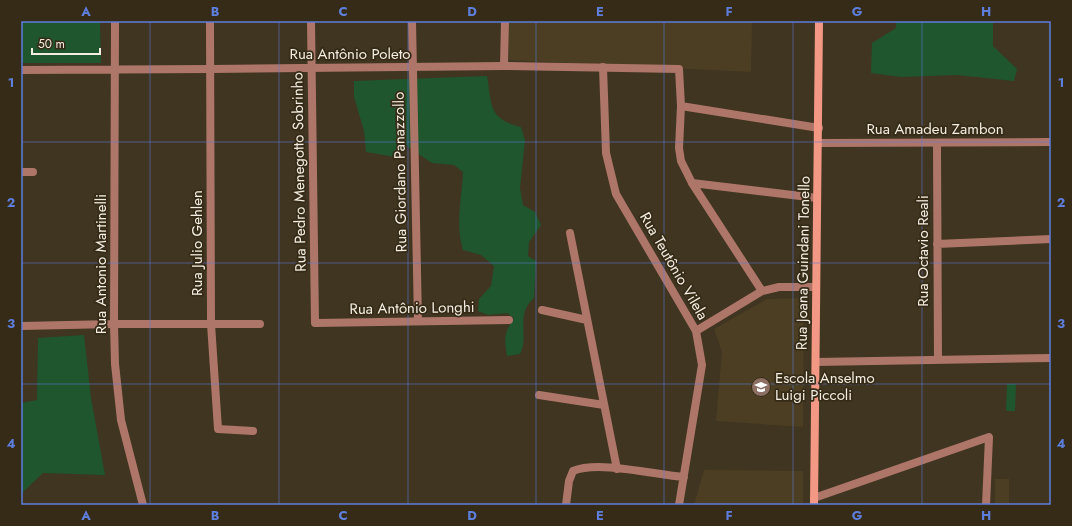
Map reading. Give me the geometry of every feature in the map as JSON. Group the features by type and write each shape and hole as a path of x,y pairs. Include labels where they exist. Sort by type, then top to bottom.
{"main road":[{"name":"Rua Joana Guindani Tonello","path":"814,502 817,198 819,143 819,21"}],"street":[{"name":"Rua Antonio Martinelli","path":"115,21 115,364 121,420 142,505"},
{"name":"Rua Julio Gehlen","path":"210,21 211,324 218,429 253,431"},
{"name":"Rua Pedro Menegotto Sobrinho","path":"311,21 315,323"},
{"name":"Rua Giordano Panazzollo","path":"412,21 418,321"},
{"path":"504,66 505,21"},
{"name":"Rua Antônio Poleto","path":"21,70 116,71 504,66 679,69 681,106"},
{"name":"Rua Teutônio Vilela","path":"603,67 606,153 616,194 696,331 702,365 679,505"},
{"path":"762,291 692,183 679,154 681,106 819,128"},
{"name":"Rua Amadeu Zambon","path":"819,143 1051,142"},
{"name":"Rua Octavio Reali","path":"937,143 938,360"},
{"path":"21,172 33,172"},
{"path":"692,183 817,198"},
{"path":"570,233 617,469"},
{"path":"937,244 1051,239"},
{"path":"696,331 762,291 779,287 816,287"},
{"path":"542,310 587,320"},
{"name":"Rua Antônio Longhi","path":"315,323 508,320"},
{"path":"21,326 114,324 260,324"},
{"path":"816,362 1051,358"},
{"path":"539,395 604,406"},
{"path":"814,502 989,437 986,505"},
{"path":"566,505 569,481 573,471 581,468 592,467 617,469 684,477"}],"shaded area":[{"path":"509,21 752,21 751,72 509,60"},
{"name":"Escola Anselmo Luigi Piccoli","path":"804,298 803,427 716,421 722,352 714,329 767,299"},
{"path":"704,470 803,471 803,505 694,505"},
{"path":"995,479 1009,479 1009,505 995,505"}],"green space":[{"path":"21,21 100,21 101,63 21,63"},
{"path":"896,21 993,21 993,46 1017,69 1014,81 957,75 901,77 871,73 872,43 896,28"},
{"path":"487,76 491,103 497,115 502,120 510,124 521,127 525,140 520,188 523,205 535,212 541,225 529,242 528,256 536,261 534,298 528,305 523,319 523,347 520,354 507,356 505,344 506,336 508,328 514,318 507,313 488,315 478,311 479,299 491,286 494,266 481,255 463,250 459,231 459,221 463,172 454,165 432,163 402,143 395,157 366,152 364,131 354,97 354,81"},
{"path":"84,335 91,398 105,475 43,473 21,494 21,403 37,400 38,338"},
{"path":"1007,384 1016,384 1015,411 1006,411"}],"place":[{"name":"Escola Anselmo Luigi Piccoli","path":"761,387"}]}
